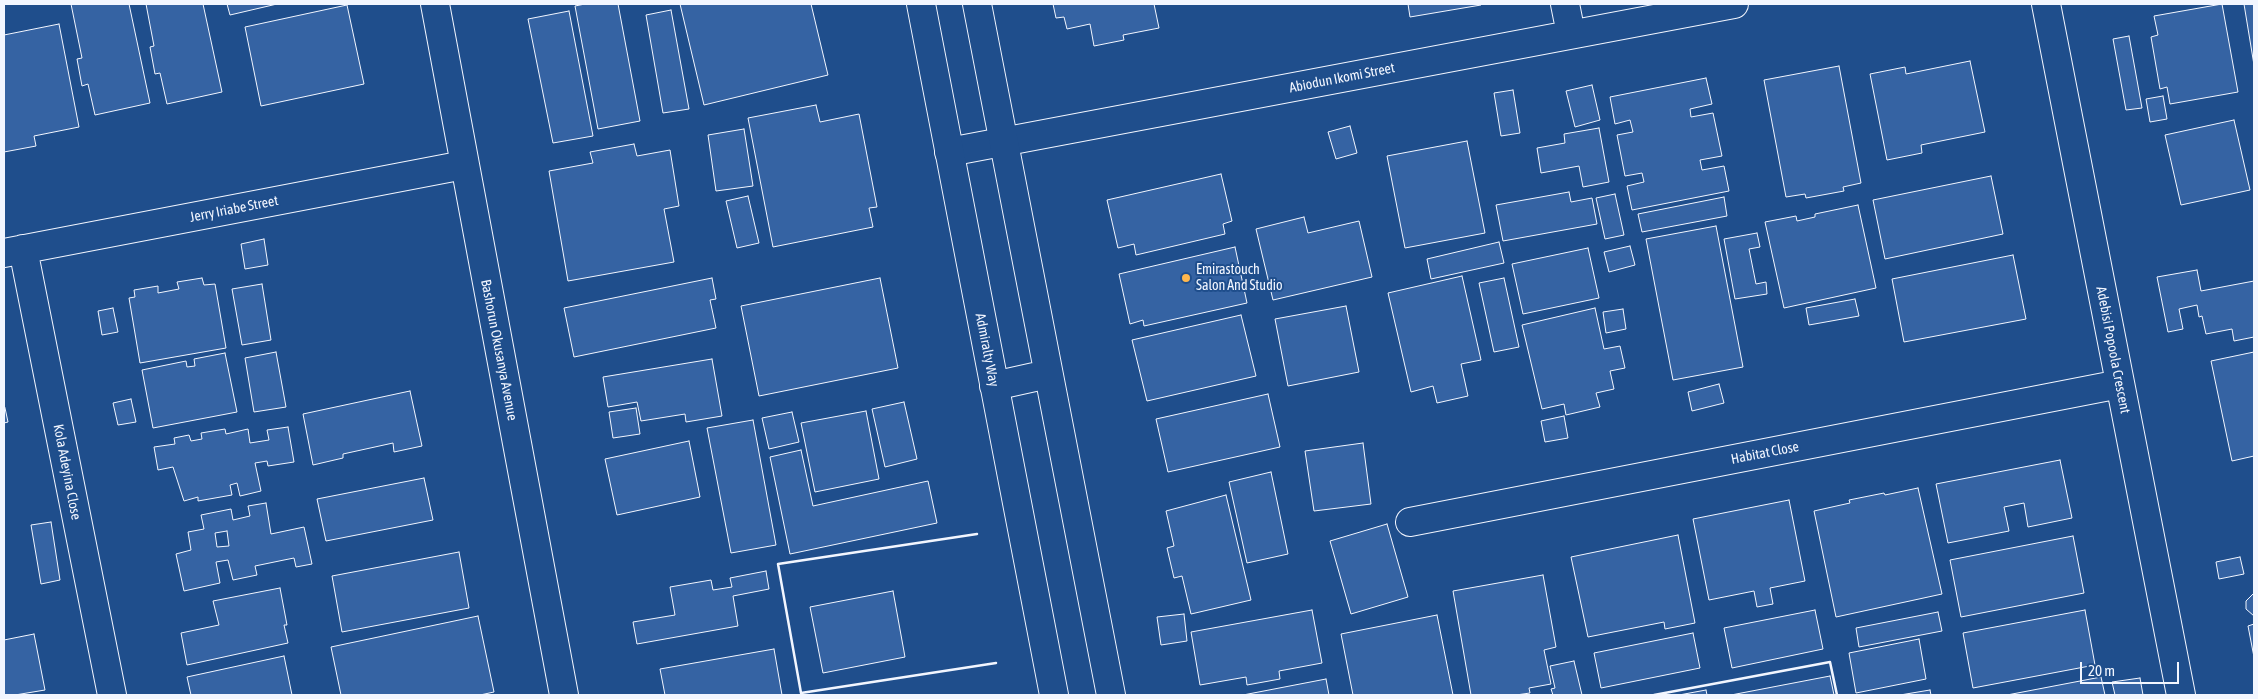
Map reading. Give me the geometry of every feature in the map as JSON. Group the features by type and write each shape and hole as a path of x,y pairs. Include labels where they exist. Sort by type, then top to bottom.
{"street":[{"name":"Bashorun Okusanya Avenue","path":"435,4 564,695"},
{"name":"Admiralty Way","path":"921,4 1054,695"},
{"path":"977,4 1110,695"},
{"path":"1565,4 1571,34"},
{"name":"Abiodun Ikomi Street","path":"949,152 1734,4"},
{"name":"Adebisi Popoola Crescent","path":"2046,4 2181,695"},
{"name":"Jerry Iriabe Street","path":"14,251 464,165"},
{"name":"Kola Adeyina Close","path":"14,251 112,695"},
{"path":"994,386 1048,374"},
{"name":"Habitat Close","path":"1410,522 2120,384"}],"building":[{"path":"71,4 129,4 150,103 95,115 88,84 82,86 77,59 82,58"},
{"path":"146,4 203,4 222,92 167,104 160,73 155,74 150,47 154,46"},
{"path":"227,4 277,4 230,15"},
{"path":"585,4 618,4 640,121 598,129 575,6"},
{"path":"680,4 811,4 828,75 704,105"},
{"path":"1053,4 1154,4 1159,28 1123,35 1124,40 1094,46 1090,24 1067,29 1064,17 1056,18"},
{"path":"1408,4 1481,4 1481,5 1410,17"},
{"path":"2222,4 2238,92 2170,104 2167,87 2160,89 2151,37 2158,35 2154,16"},
{"path":"2244,4 2254,4 2254,65"},
{"path":"347,5 364,84 261,106 245,27"},
{"path":"671,10 689,109 663,113 646,15"},
{"path":"569,11 593,136 553,143 528,19"},
{"path":"59,24 79,127 34,136 36,146 4,152 4,35"},
{"path":"2129,36 2142,108 2126,110 2113,39"},
{"path":"1970,61 1985,132 1921,145 1922,153 1887,160 1870,74 1905,67 1906,74"},
{"path":"1839,66 1861,183 1843,187 1844,191 1806,198 1805,194 1786,197 1764,80"},
{"path":"1706,78 1712,104 1690,109 1691,117 1713,113 1722,156 1700,160 1702,170 1724,166 1729,191 1632,210 1627,186 1644,182 1642,173 1625,176 1617,135 1633,132 1630,120 1615,124 1610,97"},
{"path":"1592,85 1600,120 1575,127 1566,91"},
{"path":"1513,90 1520,133 1501,136 1494,93"},
{"path":"2163,96 2167,119 2150,122 2146,99"},
{"path":"816,105 820,122 859,114 877,207 869,208 873,227 773,247 748,118"},
{"path":"2234,120 2250,190 2181,205 2165,135"},
{"path":"1350,126 1357,153 1336,159 1328,132"},
{"path":"1599,128 1609,182 1583,187 1579,166 1541,173 1537,148 1565,143 1564,134"},
{"path":"744,129 753,186 716,191 708,135"},
{"path":"1467,141 1485,233 1405,248 1387,156"},
{"path":"634,144 637,156 670,150 679,206 664,209 674,262 568,281 549,171 593,163 590,152"},
{"path":"1221,174 1232,221 1223,224 1225,234 1136,255 1134,244 1118,248 1107,200"},
{"path":"1991,176 2003,234 1885,259 1873,200"},
{"path":"1569,192 1571,202 1592,198 1597,224 1503,241 1496,205"},
{"path":"1615,194 1624,235 1605,239 1596,198"},
{"path":"748,196 759,243 737,248 726,201"},
{"path":"1724,197 1727,216 1642,232 1638,214"},
{"path":"1858,205 1876,288 1784,308 1765,222 1796,216 1797,221 1815,217 1815,214"},
{"path":"1304,217 1308,233 1359,221 1372,277 1273,300 1256,229"},
{"path":"1716,226 1743,367 1673,380 1646,239"},
{"path":"1757,233 1760,247 1749,249 1756,284 1766,282 1767,294 1735,299 1724,239"},
{"path":"264,239 268,265 245,269 241,244"},
{"path":"1499,242 1504,263 1431,279 1427,259"},
{"path":"1630,246 1635,265 1609,272 1604,252"},
{"path":"1235,247 1247,303 1144,326 1143,320 1130,324 1119,274"},
{"path":"1588,248 1599,298 1523,314 1512,264"},
{"path":"2013,255 2026,319 1904,342 1892,279"},
{"path":"2197,270 2201,291 2254,281 2254,337 2234,341 2232,329 2206,334 2202,316 2199,317 2197,305 2179,309 2183,329 2168,332 2157,277"},
{"path":"1462,276 1481,360 1461,364 1468,396 1437,403 1433,386 1411,392 1388,293"},
{"path":"202,278 204,285 215,284 226,348 140,363 129,298 135,297 134,290 158,286 158,293 179,289 177,282"},
{"path":"712,278 716,299 710,300 716,328 574,357 564,308"},
{"path":"880,278 898,368 759,396 741,306"},
{"path":"1504,278 1519,347 1494,352 1479,283"},
{"path":"262,284 271,340 242,345 232,289"},
{"path":"1855,299 1859,316 1809,325 1806,308"},
{"path":"1346,306 1359,372 1288,386 1275,319"},
{"path":"113,308 118,332 102,335 98,311"},
{"path":"1595,308 1604,349 1620,346 1625,368 1610,371 1614,389 1596,393 1600,407 1566,415 1564,404 1542,409 1522,325"},
{"path":"1623,309 1626,329 1606,333 1603,312"},
{"path":"1241,315 1256,376 1147,401 1132,340"},
{"path":"276,352 286,407 254,412 245,358"},
{"path":"2254,352 2254,456 2232,461 2211,361"},
{"path":"225,353 237,412 153,428 142,370 186,361 187,367 195,366 194,359"},
{"path":"712,359 722,416 686,422 685,414 641,421 637,402 608,407 603,377"},
{"path":"1719,384 1724,403 1692,411 1688,392"},
{"path":"410,391 422,446 394,452 393,443 343,454 343,458 313,465 303,414"},
{"path":"1268,394 1280,447 1168,472 1156,419"},
{"path":"131,399 136,422 118,425 113,403"},
{"path":"904,402 917,459 885,467 872,409"},
{"path":"636,408 640,434 613,438 609,412"},
{"path":"4,409 8,422 4,423"},
{"path":"866,411 879,479 815,492 801,423"},
{"path":"792,412 799,442 769,449 762,418"},
{"path":"1564,416 1568,438 1545,442 1541,421"},
{"path":"753,420 776,545 731,553 707,428"},
{"path":"288,427 294,462 268,466 267,461 255,463 261,491 240,496 237,483 230,485 232,495 198,501 198,497 184,501 173,467 158,470 154,447 175,444 174,438 189,435 191,441 202,439 201,433 225,429 226,434 248,429 250,443 269,440 267,430"},
{"path":"689,441 700,497 617,515 605,459"},
{"path":"1363,443 1371,504 1314,511 1305,451"},
{"path":"801,450 813,506 928,481 937,523 790,554 770,457"},
{"path":"2060,460 2072,518 2028,527 2024,503 2004,507 2009,531 1948,543 1936,484"},
{"path":"1271,472 1288,554 1247,563 1229,482"},
{"path":"424,478 433,520 326,541 317,499"},
{"path":"1918,488 1942,594 1836,617 1814,511 1850,503 1849,500"},
{"path":"1226,495 1251,600 1191,614 1182,576 1174,578 1167,548 1174,546 1166,511"},
{"path":"1789,500 1805,581 1770,588 1773,604 1757,607 1754,591 1709,600 1693,519"},
{"path":"266,503 271,534 304,527 312,564 296,567 294,558 284,560 255,566 257,575 233,580 228,560 216,562 220,583 184,591 176,554 191,550 188,532 204,529 201,515 231,509 233,520 250,516 248,506","holes":["227,531 229,546 217,547 215,533"]},
{"path":"51,522 60,580 41,584 31,525"},
{"path":"1387,524 1408,597 1351,614 1330,541"},
{"path":"1678,535 1695,623 1665,629 1664,622 1588,637 1571,557"},
{"path":"2073,536 2084,593 1961,617 1950,560"},
{"path":"459,552 469,608 342,632 332,576"},
{"path":"2240,557 2244,574 2219,579 2216,562"},
{"path":"766,571 769,589 733,596 738,626 637,644 633,622 675,615 670,587 711,580 713,590 732,587 730,578"},
{"path":"1543,575 1556,647 1544,650 1551,684 1529,688 1530,693 1516,695 1471,695 1453,591"},
{"path":"280,588 287,625 284,625 288,643 187,665 181,633 219,625 213,601"},
{"path":"893,591 905,657 823,673 810,607"},
{"path":"2254,593 2254,616 2246,609 2246,601"},
{"path":"1312,610 1322,663 1279,671 1280,679 1247,685 1246,677 1200,685 1191,632"},
{"path":"1815,610 1823,649 1732,668 1724,628"},
{"path":"2085,610 2095,665 1973,688 1963,633"},
{"path":"1938,612 1942,631 1859,647 1856,628"},
{"path":"1184,614 1187,641 1161,645 1157,617"},
{"path":"1437,615 1453,695 1353,695 1341,634"},
{"path":"478,616 494,692 480,695 341,695 331,647"},
{"path":"2254,624 2254,657 2248,626"},
{"path":"1693,633 1700,668 1601,688 1594,653"},
{"path":"34,634 45,690 4,695 4,640"},
{"path":"1919,639 1926,679 1856,693 1849,653"},
{"path":"774,649 782,695 665,695 660,669"},
{"path":"284,656 292,695 191,695 187,677"},
{"path":"1574,661 1582,695 1553,695 1551,689 1555,688 1550,666"},
{"path":"1830,676 1834,695 1731,695"},
{"path":"2101,677 2105,695 2007,695"},
{"path":"2140,678 2143,695 2115,695 2112,682"},
{"path":"1326,679 1329,695 1243,695"},
{"path":"1706,690 1707,695 1679,695"},
{"path":"1930,690 1931,695 1900,695"}],"wall":[{"path":"977,534 778,564 801,693 996,663"},
{"path":"1654,695 1830,662 1837,695"}],"place":[{"name":"Emirastouch Salon And Studio","path":"1186,278"}]}
